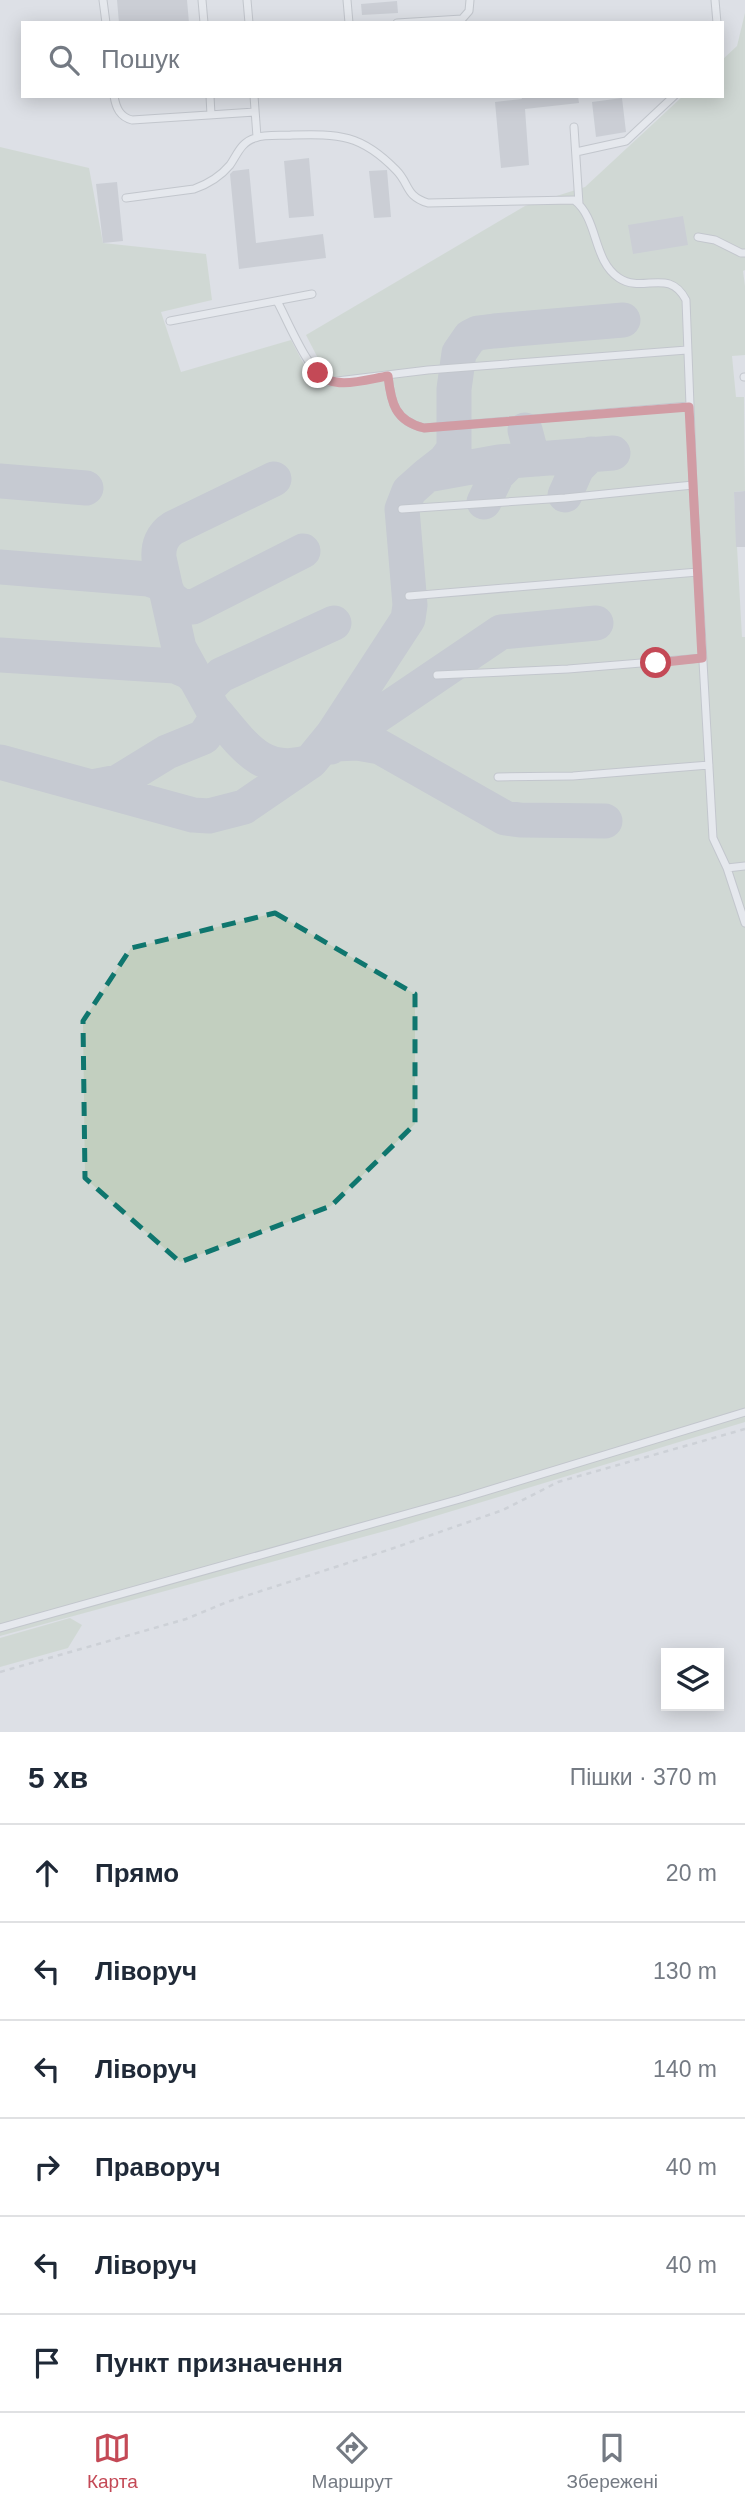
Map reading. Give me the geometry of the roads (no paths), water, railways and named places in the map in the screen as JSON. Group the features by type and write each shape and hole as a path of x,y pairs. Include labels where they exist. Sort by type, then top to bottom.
{"lane":[{"path":"103,0 106,21"},
{"path":"202,0 204,21"},
{"path":"247,0 249,21"},
{"path":"347,0 349,21"},
{"path":"430,21 462,19 469,11 470,0"},
{"path":"715,0 717,21"},
{"path":"115,98 118,111 126,119 132,120 255,112"},
{"path":"210,98 211,115"},
{"path":"254,98 257,137"},
{"path":"576,152 626,141 672,98"},
{"path":"574,127 579,204"},
{"path":"126,198 203,186 221,174 242,146 257,137 334,134 350,137 389,163 417,200 428,203 574,200 589,221 604,262 616,275 636,284 670,283 682,293 686,300 689,407 713,838 727,868 745,923"},
{"path":"698,237 715,240 745,253"},
{"path":"170,321 312,294"},
{"path":"277,301 304,352 324,380 337,383 455,368 687,350"},
{"path":"388,376 390,394 400,417 410,424 424,428 689,407"},
{"path":"402,509 592,496 693,485"},
{"path":"409,596 698,572"},
{"path":"437,675 568,669 702,658"},
{"path":"498,777 586,775 709,765"},
{"path":"727,868 745,866"},
{"path":"0,1628 460,1499 745,1412"}]}
